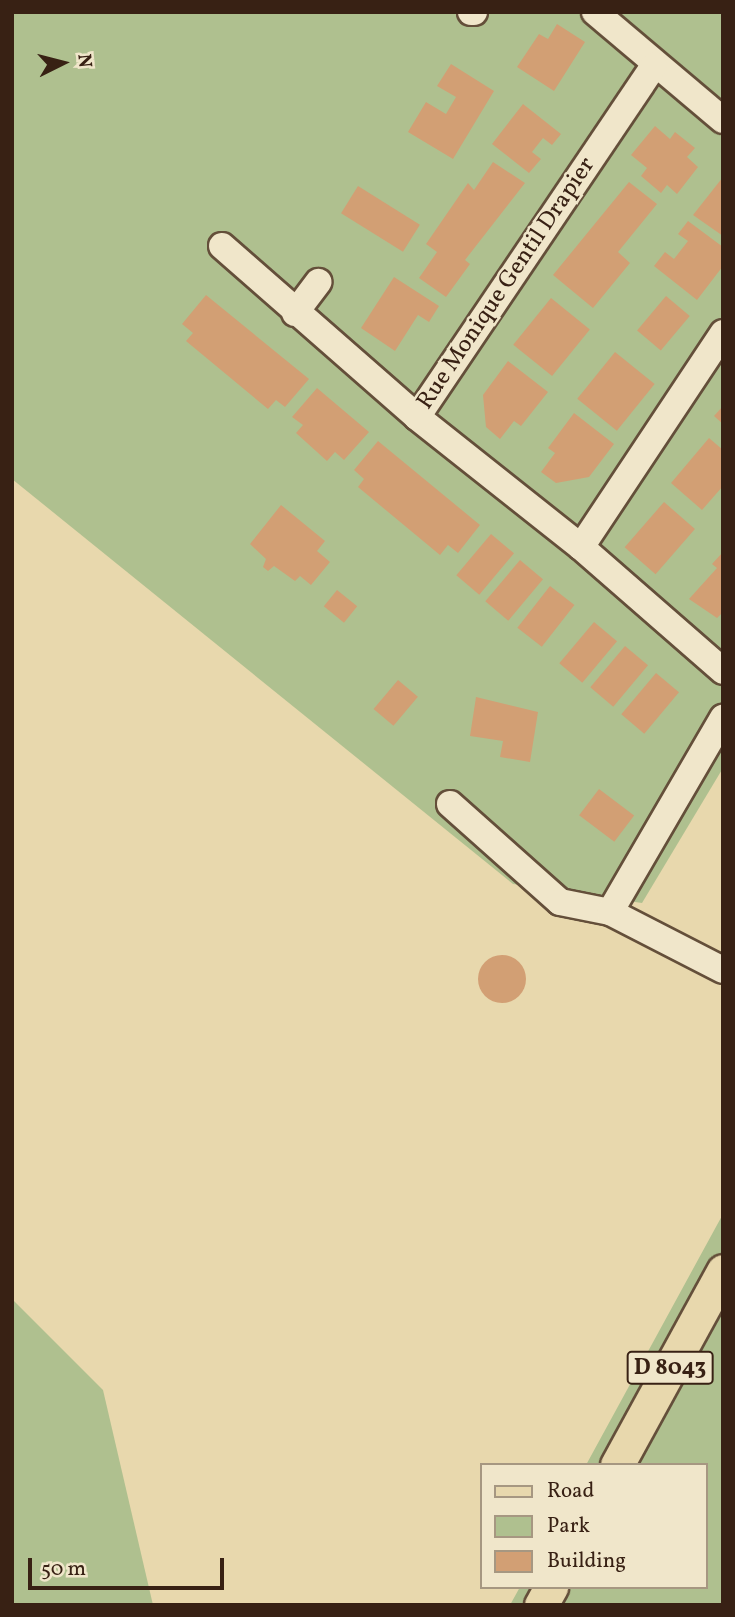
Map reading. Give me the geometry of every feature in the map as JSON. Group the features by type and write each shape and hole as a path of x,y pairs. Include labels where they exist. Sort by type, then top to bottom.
{"main road":[{"name":"D 8043","path":"619,1463 723,1271"},
{"path":"541,1605 550,1589"}],"street":[{"path":"595,12 654,65 723,120"},
{"name":"Rue Monique Gentil Drapier","path":"654,65 416,417 581,547 723,671"},
{"path":"222,246 416,417"},
{"path":"295,313 318,282"},
{"path":"581,547 723,333"},
{"path":"610,912 723,718"},
{"path":"450,804 560,902 610,912 723,970"}],"green space":[{"path":"12,12 723,12 723,768 642,903 513,884 12,479"},
{"path":"723,1214 723,1605 510,1605 519,1589 707,1589 707,1463 587,1463"},
{"path":"12,1299 103,1390 153,1605 12,1605"}],"building":[{"path":"557,24 585,42 554,91 517,67 539,34 548,39"},
{"path":"451,64 494,91 453,159 408,132 426,102 446,114 456,97 437,86"},
{"path":"523,104 561,134 552,145 543,138 532,152 541,159 529,173 492,144"},
{"path":"655,126 670,139 675,132 695,148 687,157 698,167 677,194 667,185 661,193 641,176 647,168 631,155"},
{"path":"493,162 525,183 465,260 470,264 446,297 419,278 437,252 426,244 468,183 474,190"},
{"path":"723,177 723,236 693,215"},
{"path":"629,182 657,204 618,252 630,263 593,308 553,275"},
{"path":"358,186 420,225 403,252 341,213"},
{"path":"688,221 723,247 723,266 697,300 654,266 665,252 674,259 688,241 678,234"},
{"path":"394,277 439,306 429,322 418,315 395,351 361,328"},
{"path":"206,295 309,379 285,407 276,400 268,409 186,341 193,333 182,324"},
{"path":"666,296 690,316 661,350 637,330"},
{"path":"551,298 590,329 552,376 513,345"},
{"path":"615,352 655,384 617,431 577,399"},
{"path":"508,361 548,392 521,426 514,421 500,439 486,427 483,395"},
{"path":"317,388 369,432 344,460 335,452 327,461 296,433 303,425 292,417"},
{"path":"723,406 723,424 714,416"},
{"path":"574,413 614,444 589,477 556,483 541,472 555,453 548,448"},
{"path":"709,438 723,450 723,486 702,510 671,483"},
{"path":"378,441 480,525 458,553 448,545 440,555 358,487 364,479 354,470"},
{"path":"664,502 695,529 656,574 625,547"},
{"path":"281,505 325,541 317,551 330,562 311,585 300,576 295,581 274,566 268,571 263,567 266,559 250,544"},
{"path":"491,534 514,553 479,595 456,575"},
{"path":"723,552 723,612 717,618 689,599 717,568 712,564"},
{"path":"520,560 543,579 508,621 485,601"},
{"path":"550,586 574,605 542,647 517,628"},
{"path":"337,590 357,606 344,623 324,606"},
{"path":"594,622 617,641 582,683 559,663"},
{"path":"625,646 648,665 613,707 590,687"},
{"path":"656,673 679,692 644,734 621,714"},
{"path":"398,680 418,697 393,726 374,709"},
{"path":"476,697 538,712 530,762 500,757 503,741 470,736"},
{"path":"599,789 634,815 614,842 579,815"},
{"path":"502,955 519,962 526,979 519,996 502,1003 485,996 478,979 485,962"}]}
